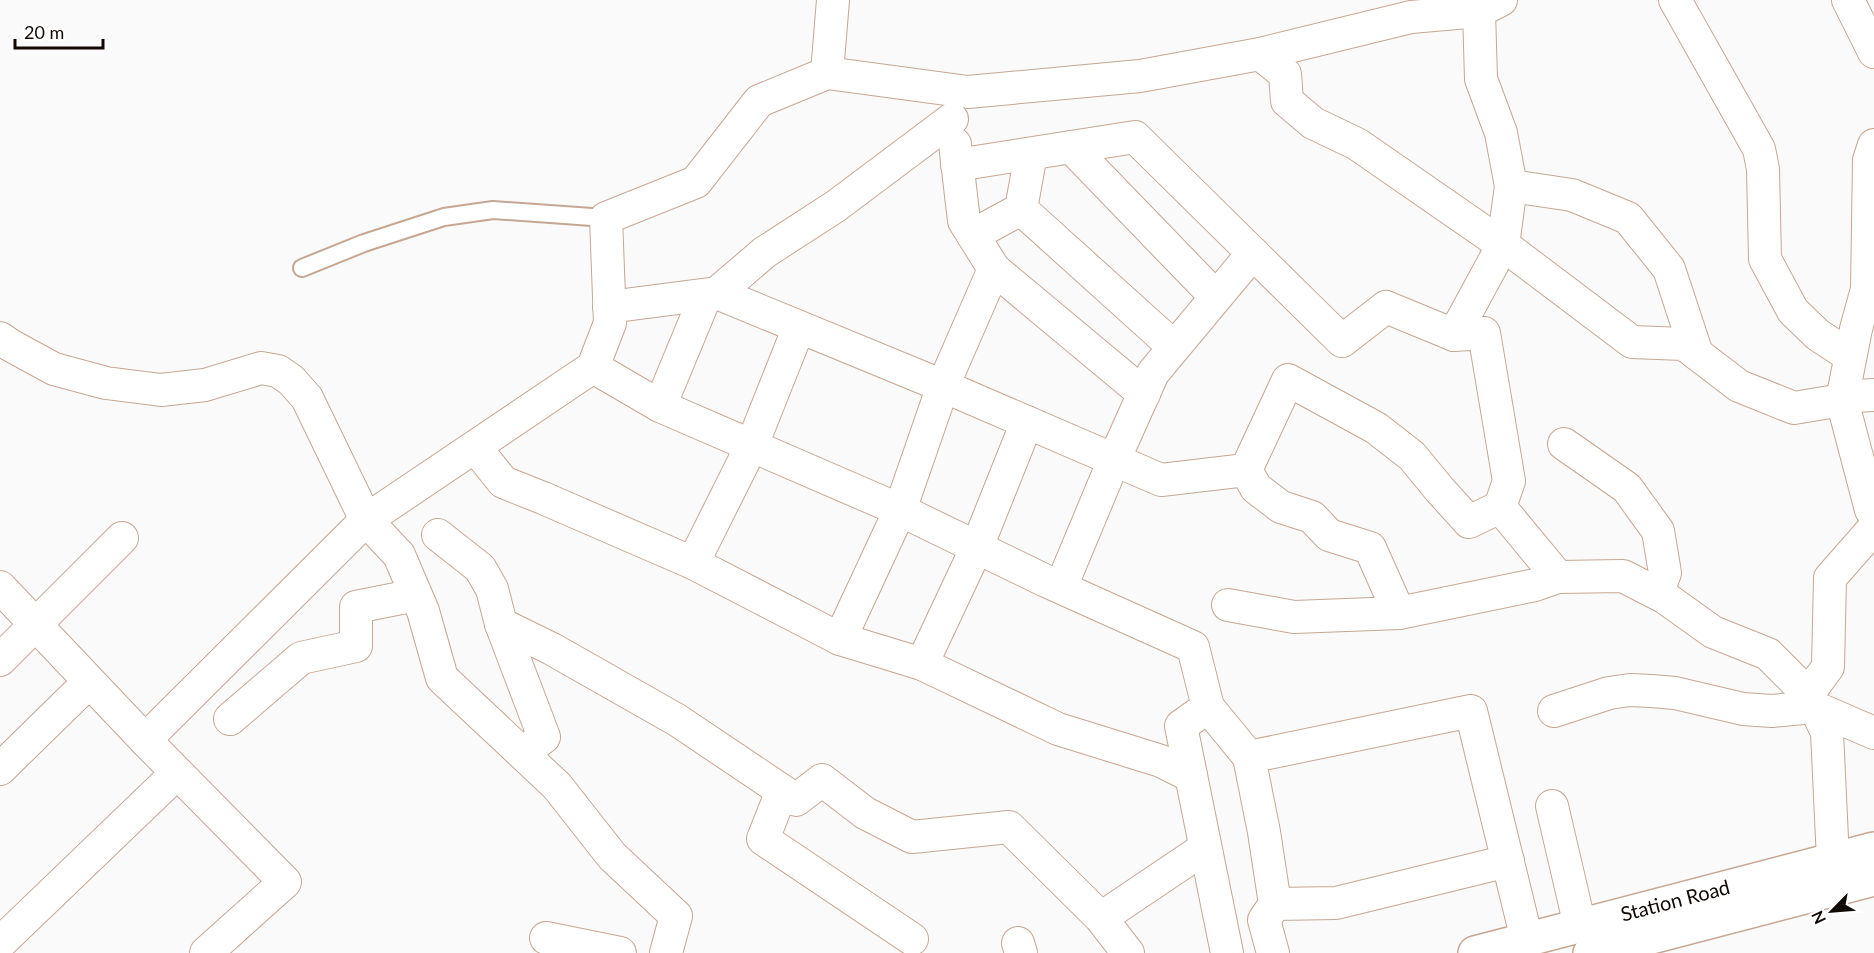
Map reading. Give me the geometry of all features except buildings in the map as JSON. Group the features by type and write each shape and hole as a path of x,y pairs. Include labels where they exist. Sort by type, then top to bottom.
{"street":[{"path":"827,73 833,0"},
{"path":"1675,0 1759,148 1763,169 1765,260 1793,311 1818,335 1850,356"},
{"path":"1848,0 1874,52"},
{"path":"660,405 712,294 765,252 836,206 950,104 968,92 1140,76 1260,54 1411,17 1490,5 1481,79 1501,134 1511,186 1503,245 1454,335"},
{"path":"1260,54 1285,74 1287,101 1313,123 1357,144 1503,245 1632,342 1684,344 1739,386 1794,408 1855,396 1874,395"},
{"path":"145,740 366,520 593,367 610,323 606,218 696,182 759,101 827,73 950,104"},
{"path":"950,104 964,221 994,268 1144,394"},
{"path":"957,165 1135,137 1342,341 1386,307 1454,335 1484,333 1509,481 1500,507 1469,522 1413,456 1376,428 1288,380 1246,470"},
{"path":"1874,145 1869,160 1867,289 1850,356 1842,400 1871,510 1874,514"},
{"path":"1071,147 1216,297"},
{"path":"1021,209 1030,154"},
{"path":"1511,186 1572,195 1628,218 1670,269 1698,354"},
{"path":"973,235 1021,209"},
{"path":"1021,209 1174,348"},
{"path":"1061,587 1153,373 1253,253"},
{"path":"840,639 900,510 943,386 994,268"},
{"path":"609,307 712,294 943,386 1161,480 1246,470"},
{"path":"693,563 752,445 799,327"},
{"path":"0,338 54,369 106,383 161,390 205,385 261,368 278,371 291,380 307,398 366,520 399,555 423,611 442,678 557,786 612,856 676,916 666,953"},
{"path":"593,367 660,405 900,510 1193,647 1208,707 1249,757 1275,904 1264,920 1273,953"},
{"path":"922,664 977,547 1027,422"},
{"path":"1564,444 1628,488 1658,531 1665,573 1657,594"},
{"path":"475,447 503,482 693,563 840,639 922,664 1058,729 1161,761 1191,776"},
{"path":"1246,470 1256,489 1281,507 1312,517 1329,535 1370,548 1400,613"},
{"path":"1500,507 1558,577"},
{"path":"1811,700 1828,667 1830,578 1874,528"},
{"path":"438,535 480,568 492,589 501,624 544,736 523,753"},
{"path":"0,660 122,538"},
{"path":"1228,606 1294,617 1400,613 1536,585 1558,577 1623,576 1664,597 1713,632 1768,654 1811,700 1827,732 1833,861"},
{"path":"0,587 145,740 285,882 206,953"},
{"path":"230,719 301,658 356,646 356,607 416,595"},
{"path":"501,624 552,649 677,720 796,800 822,780 865,813 912,837 1010,827 1101,918 1128,953"},
{"path":"0,769 89,681"},
{"path":"1554,711 1609,693 1630,690 1675,693 1743,710 1772,711 1811,700 1874,733"},
{"path":"1208,707 1181,726 1227,953"},
{"path":"1249,757 1471,711 1527,939"},
{"path":"0,943 177,773"},
{"path":"782,791 763,839 912,939"},
{"path":"1552,806 1585,939"},
{"path":"1101,918 1206,848"},
{"name":"Station Road","path":"1585,939 1874,849"},
{"path":"1275,904 1336,903 1508,861"},
{"name":"Station Road","path":"1475,953 1527,939 1585,939 1874,879"},
{"path":"546,938 620,953"}],"lane":[{"path":"302,268 364,243 444,217 493,210 606,218"}]}
